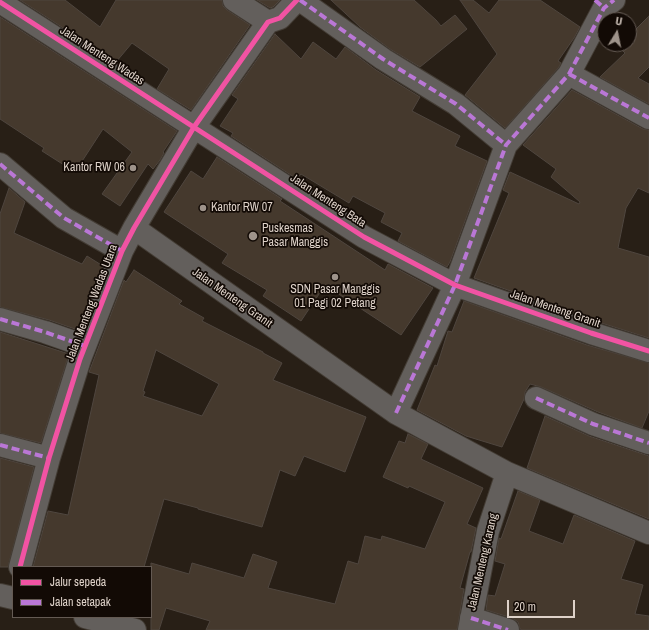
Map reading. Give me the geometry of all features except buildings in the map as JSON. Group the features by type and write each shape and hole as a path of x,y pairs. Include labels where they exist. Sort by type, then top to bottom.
{"street":[{"path":"234,0 268,22"},
{"path":"299,0 383,58 456,104 506,145"},
{"name":"Jalan Menteng Wadas Utara","path":"20,566 49,458 85,346 122,251 194,127 268,22 280,18 299,0"},
{"name":"Jalan Menteng Wadas","path":"0,2 194,127"},
{"path":"396,413 455,285 506,145 569,74 604,3"},
{"path":"569,74 649,118"},
{"name":"Jalan Menteng Bata","path":"194,127 364,237 455,285"},
{"path":"0,164 64,218 122,251"},
{"name":"Jalan Menteng Granit","path":"134,228 396,413 507,472 649,533"},
{"name":"Jalan Menteng Granit","path":"455,285 591,333 649,351"},
{"path":"0,319 45,332 85,346"},
{"path":"536,398 594,424 649,443"},
{"path":"0,445 49,458"},
{"name":"Jalan Menteng Karang","path":"470,624 488,532 507,472"},
{"path":"89,618 135,630"},
{"path":"470,624 508,630"}],"marked path":[{"path":"300,0 383,59 456,104 506,145"},
{"path":"595,0 604,8"},
{"path":"396,413 455,285 506,145 569,74 604,8 614,0"},
{"path":"569,74 649,118"},
{"path":"0,164 64,218 122,251"},
{"path":"0,319 45,332 85,346"},
{"path":"536,398 593,424 649,443"},
{"path":"0,445 49,458"},
{"path":"471,618 508,630"}],"cycle path":[{"path":"20,566 49,458 80,359 122,251 194,127 268,22 280,18 297,0"},
{"path":"0,2 364,237 455,285 591,333 649,351"}],"place":[{"name":"Kantor RW 06","path":"133,168"},
{"name":"Kantor RW 07","path":"203,208"},
{"name":"Puskesmas Pasar Manggis","path":"253,236"},
{"name":"SDN Pasar Manggis 01 Pagi 02 Petang","path":"335,277"}]}
